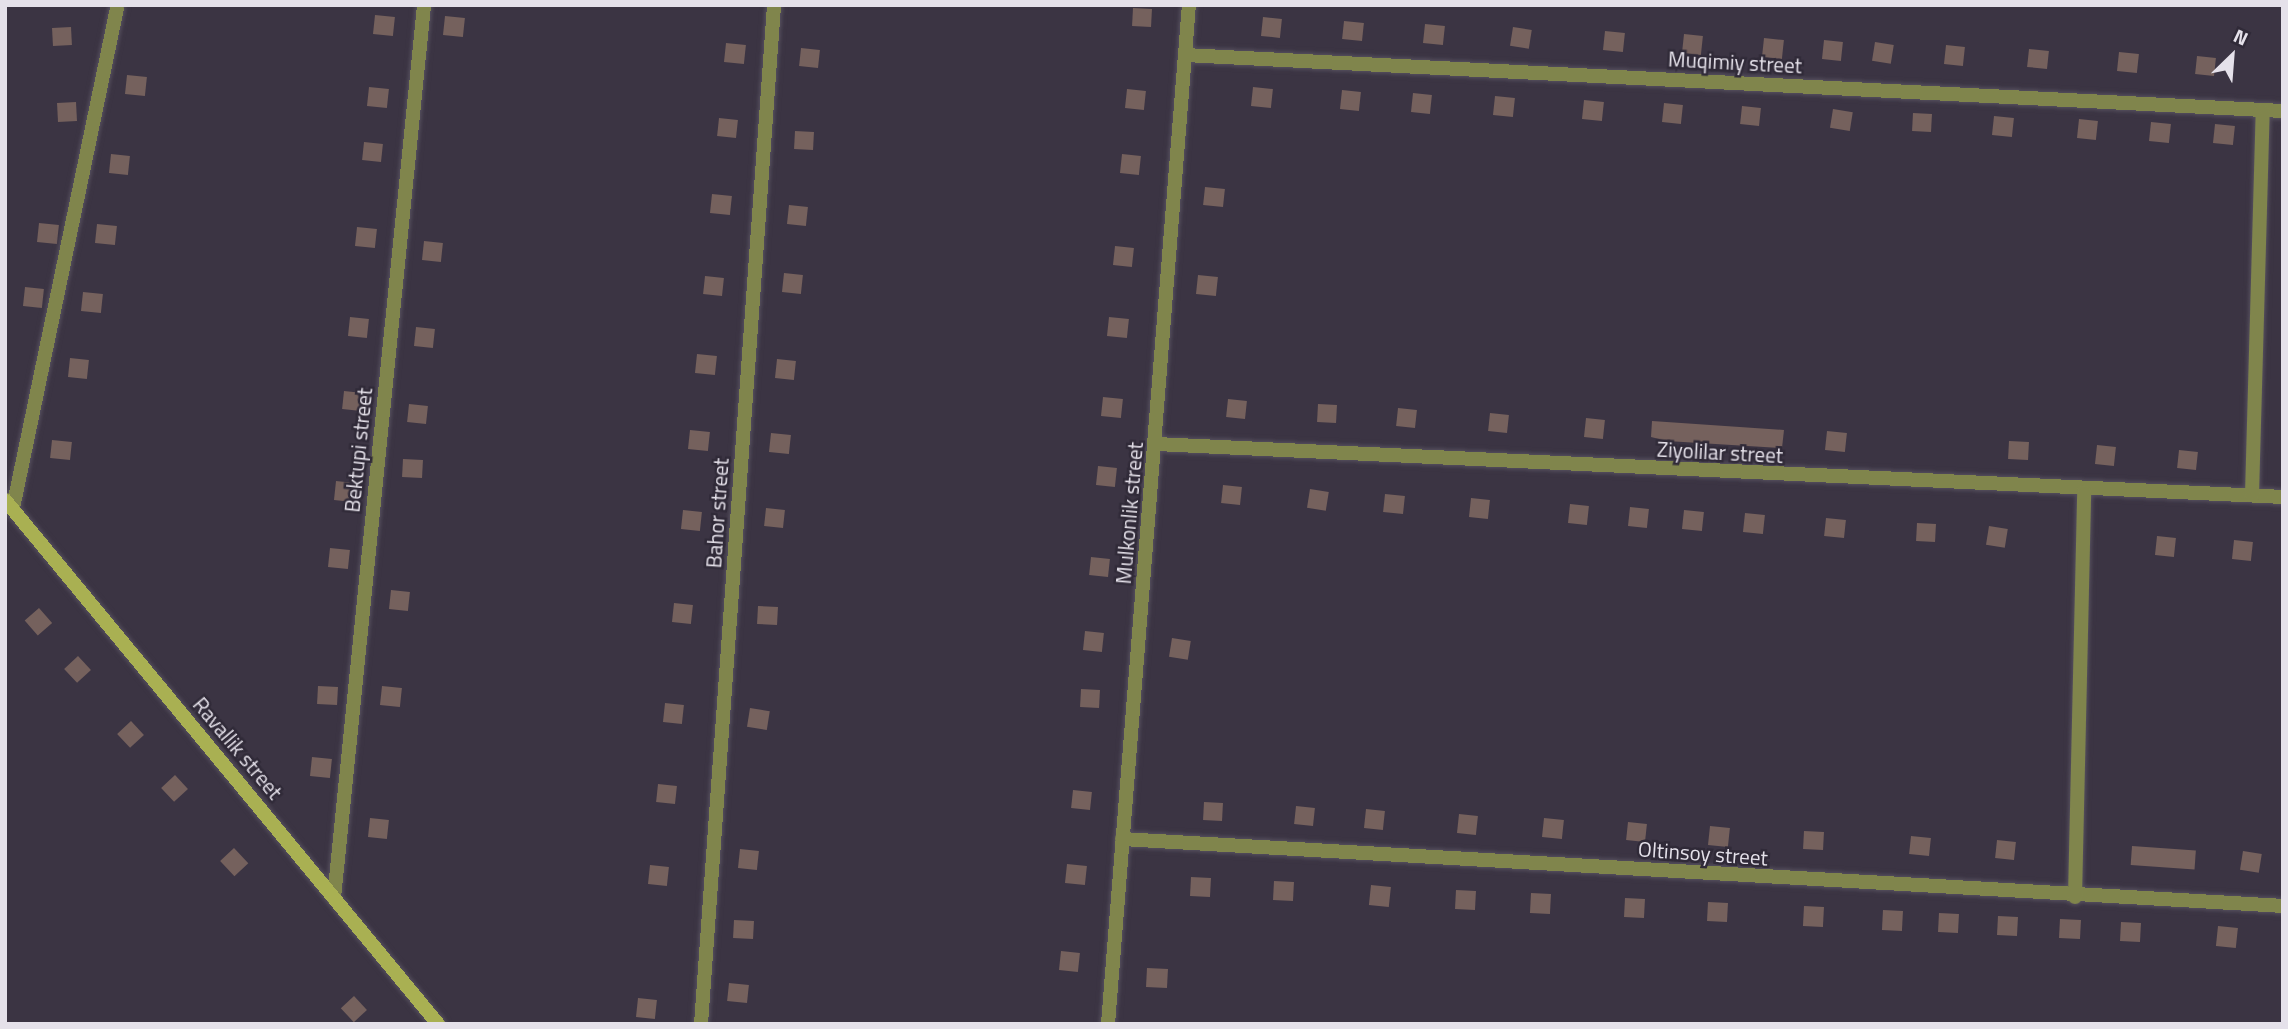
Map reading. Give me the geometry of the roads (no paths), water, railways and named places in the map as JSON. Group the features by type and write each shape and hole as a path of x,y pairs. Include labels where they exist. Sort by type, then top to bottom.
{"street":[{"name":"Bektupi street","path":"334,898 424,5"},
{"name":"Bahor street","path":"701,1024 774,5"},
{"name":"Mulkonlik street","path":"1108,1024 1189,5"},
{"path":"9,504 117,8"},
{"name":"Muqimiy street","path":"1185,55 2283,111"},
{"path":"2252,495 2263,111"},
{"name":"Ziyolilar street","path":"1156,444 2084,492 2283,497"},
{"path":"2075,897 2084,492"},
{"name":"Ravallik street","path":"9,504 438,1024"},
{"name":"Oltinsoy street","path":"1122,838 2075,897 2283,906"}]}
